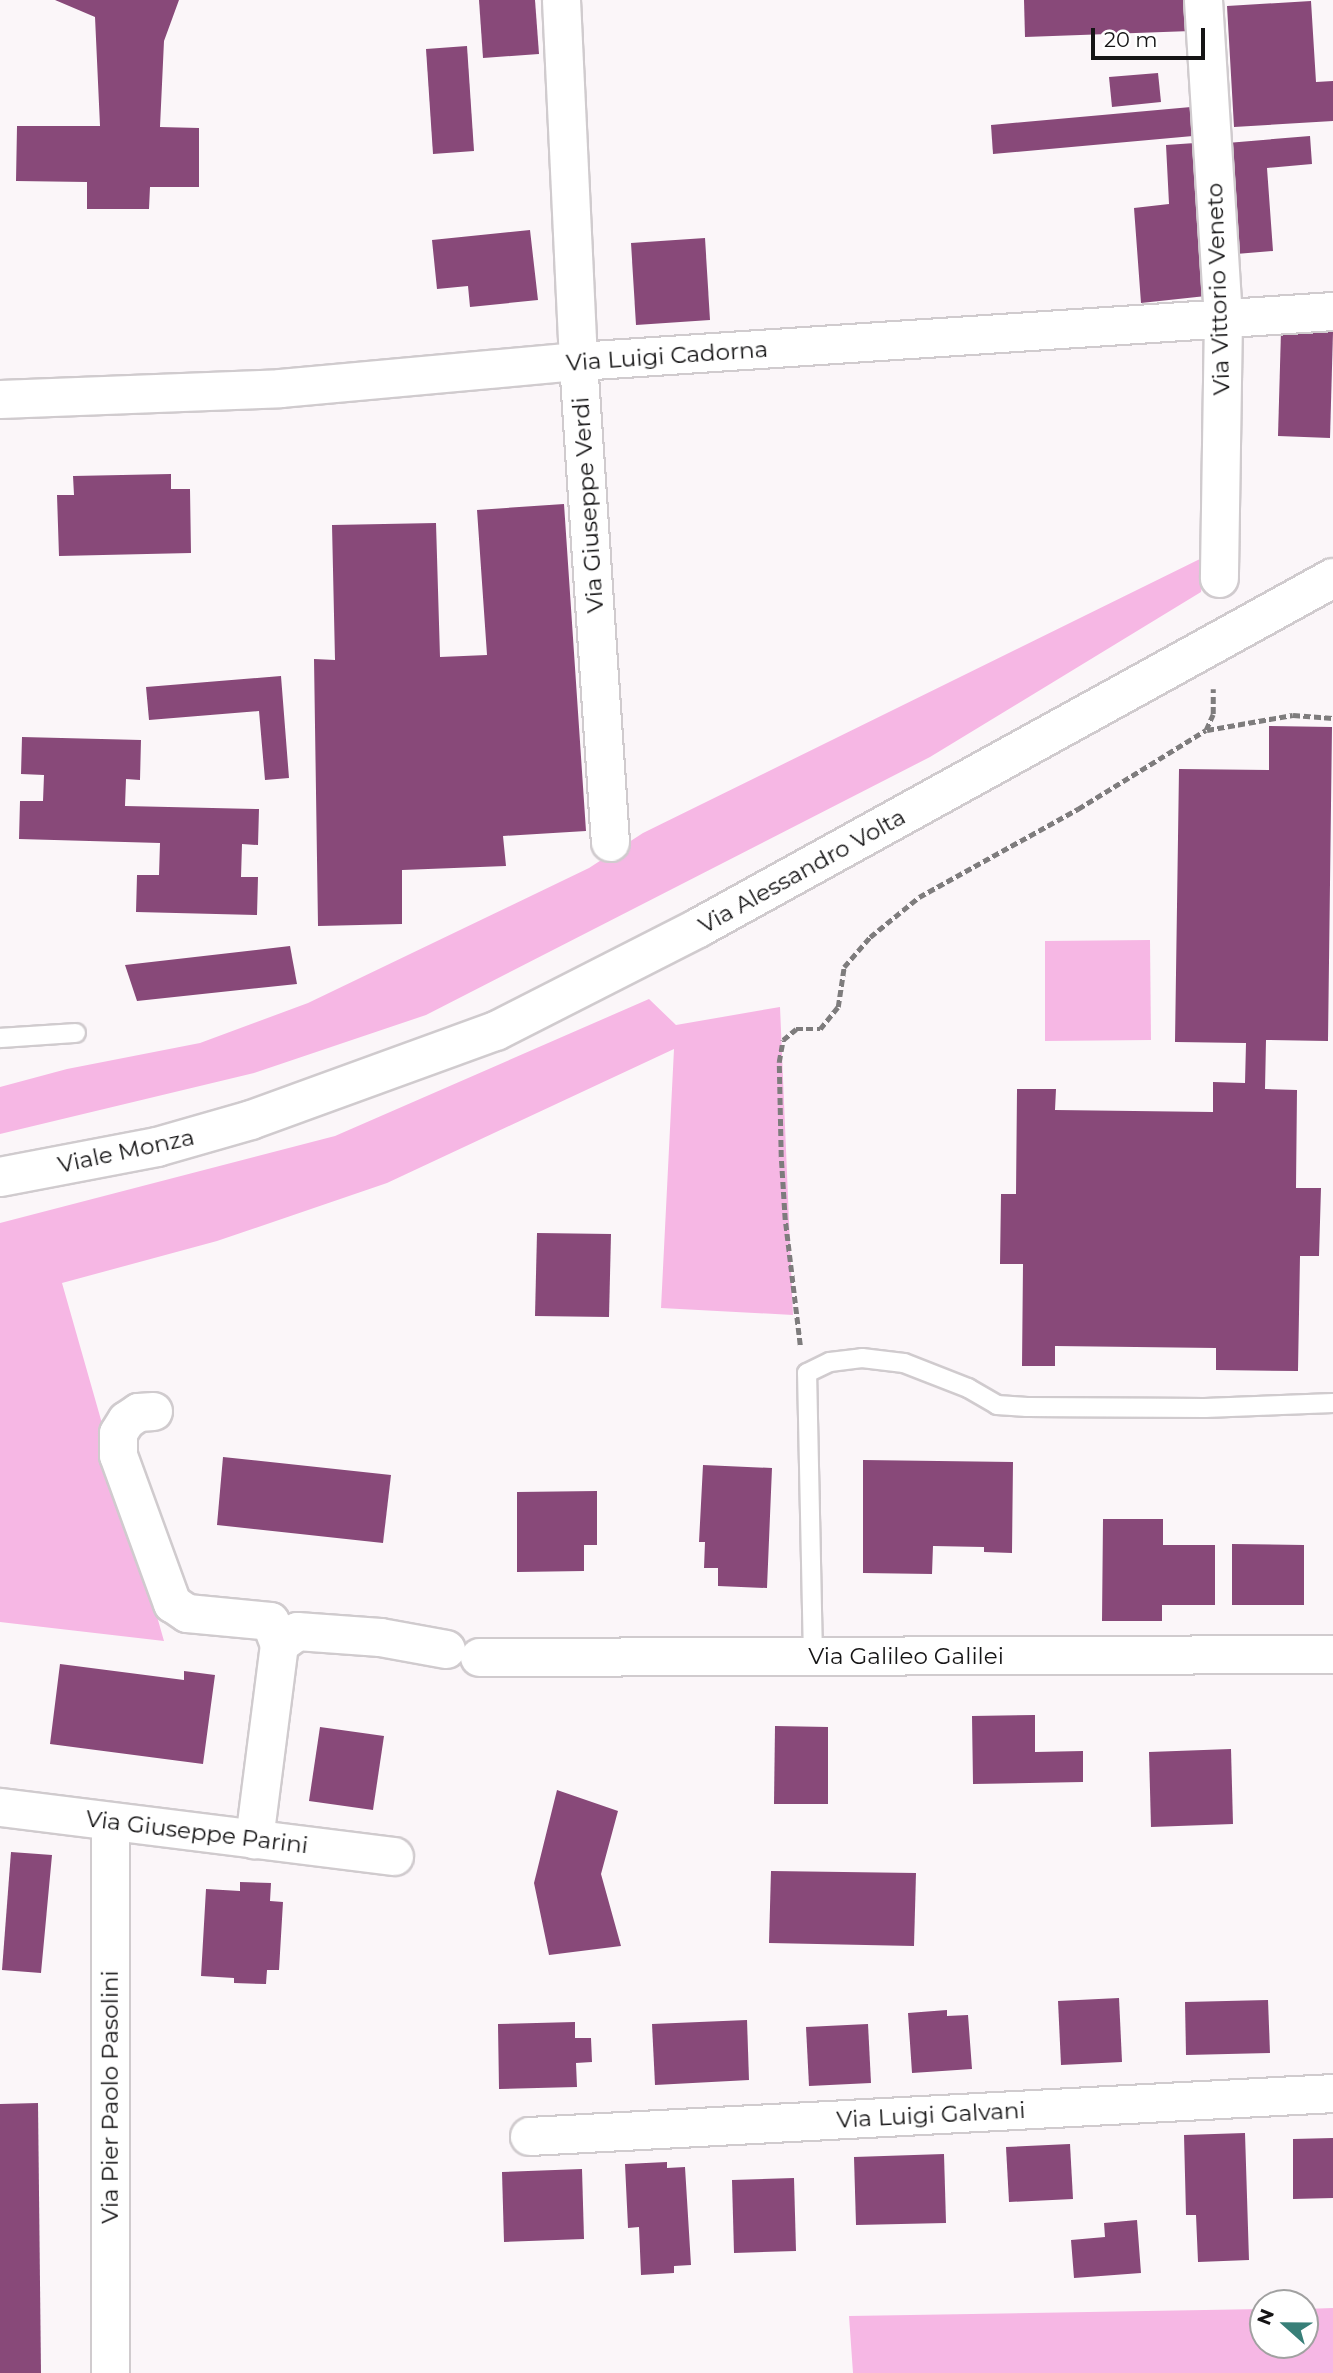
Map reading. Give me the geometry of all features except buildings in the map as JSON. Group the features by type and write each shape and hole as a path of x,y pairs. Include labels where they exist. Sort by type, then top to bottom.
{"main road":[{"name":"Via Alessandro Volta","path":"251,1120 370,1079 508,1025 698,928 1333,578"},
{"name":"Viale Monza","path":"0,1177 157,1147 251,1120"}],"street":[{"name":"Via Giuseppe Verdi","path":"561,0 578,361 610,842"},
{"name":"Via Vittorio Veneto","path":"1203,0 1223,318 1219,578"},
{"name":"Via Luigi Cadorna","path":"0,399 280,388 578,361 1333,311"},
{"path":"153,1411 138,1412 126,1420 118,1433 118,1455 172,1604 187,1613 270,1621 279,1644 254,1839"},
{"name":"Via Galileo Galilei","path":"279,1644 297,1631 380,1637 462,1653 813,1657 1333,1654"},
{"name":"Via Giuseppe Parini","path":"0,1807 394,1856"},
{"name":"Via Pier Paolo Pasolini","path":"110,1822 110,2373"},
{"name":"Via Luigi Galvani","path":"529,2136 1333,2093"}],"lane":[{"path":"0,1038 76,1033"},
{"path":"813,1657 807,1373 830,1362 852,1360 904,1363 968,1388 997,1405 1027,1407 1205,1408 1333,1403"}],"path":[{"path":"1206,730 1213,714 1213,682"},
{"path":"807,1373 801,1353 785,1220 778,1098 783,1040 796,1029 820,1029 838,1007 844,967 870,937 919,897 1067,816 1206,730 1293,715 1333,718"}],"shaded area":[{"path":"1206,556 1201,592 930,757 426,1015 254,1073 0,1134 0,1087 67,1069 200,1043 308,1003 589,868 643,833"},
{"path":"1150,940 1151,1040 1045,1041 1045,941"},
{"path":"649,999 676,1025 780,1007 793,1315 661,1308 674,1049 387,1183 217,1241 62,1283 164,1641 0,1622 0,1223 335,1136"},
{"path":"1319,2308 1333,2308 1333,2373 853,2373 849,2316 1249,2309 1249,2359 1319,2359"}]}
